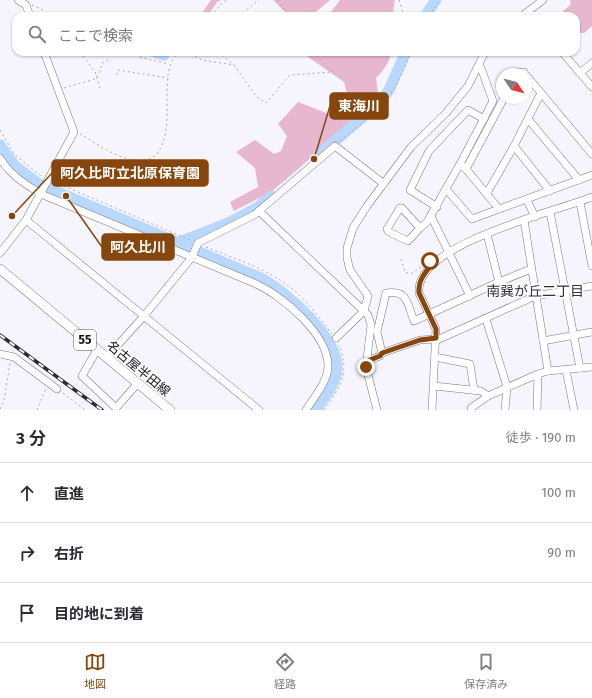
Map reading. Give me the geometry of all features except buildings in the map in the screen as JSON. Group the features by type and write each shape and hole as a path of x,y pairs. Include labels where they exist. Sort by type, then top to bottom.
{"main road":[{"name":"名古屋半田線","path":"0,270 170,410"}],"street":[{"path":"18,0 26,5 29,12"},
{"path":"531,12 543,0"},
{"path":"0,253 26,220 74,132 46,56"},
{"path":"336,338 364,310 368,296 350,270 347,248 353,228 367,206 411,147 446,113 468,86 483,56"},
{"path":"565,56 592,87"},
{"path":"580,73 592,63"},
{"path":"420,228 402,208 400,208 388,229 389,232 408,241 420,228 431,216 437,206 493,101 481,68 478,67"},
{"path":"532,82 592,154"},
{"path":"487,193 514,146 541,93"},
{"path":"466,168 501,104"},
{"path":"437,206 412,192 410,189 429,151 468,110 484,119"},
{"path":"528,119 579,180"},
{"path":"106,358 144,316 192,257 194,242 259,211 335,146 384,184"},
{"path":"514,146 550,191"},
{"path":"0,158 2,167 41,194 254,283 276,295 293,309 312,331 326,354 328,368 322,386 306,410"},
{"path":"460,164 466,168 498,209"},
{"path":"446,189 472,219 592,175"},
{"path":"432,410 436,329 428,315 419,293 418,287 422,277 432,264 440,257 470,240 592,197"},
{"path":"527,200 535,217"},
{"path":"580,202 592,266"},
{"path":"259,211 364,310 370,318 371,325 367,375 377,410"},
{"path":"550,212 580,368"},
{"path":"431,216 470,296"},
{"path":"26,220 259,410"},
{"path":"524,220 548,371"},
{"path":"487,234 499,282"},
{"path":"382,353 377,332 386,293 397,292 403,295 414,321 531,269"},
{"path":"367,361 380,356 382,353 420,340 436,339 486,319 535,296 592,286"},
{"path":"486,319 507,387 505,410"},
{"path":"543,341 592,332"},
{"path":"97,350 82,376 116,408 138,383"},
{"path":"0,354 11,357 57,389"},
{"path":"435,357 470,364 474,390"},
{"path":"471,408 488,396 538,374 548,371 592,367"},
{"path":"566,370 574,410"},
{"path":"537,410 538,374"},
{"path":"434,386 481,391 488,396"}],"path":[{"path":"214,12 227,0"},
{"path":"244,12 259,0"},
{"path":"278,0 286,12"},
{"path":"399,0 403,12"},
{"path":"432,12 440,0"},
{"path":"26,5 37,6 44,12"},
{"path":"83,56 90,64 97,77 100,88"},
{"path":"139,56 170,64"},
{"path":"74,132 118,157 143,160 152,158 159,151 166,134 168,78 170,64 176,56"},
{"path":"194,56 202,60 234,65"},
{"path":"223,56 234,65 256,96 266,103 290,75 332,72 317,56"},
{"path":"335,146 384,102 395,87 408,56"},
{"path":"97,77 102,63 110,59"},
{"path":"117,75 118,70 130,70 168,78"},
{"path":"59,91 97,77"},
{"path":"0,130 10,148 21,161 36,174 194,242"},
{"path":"401,259 405,272 411,274 430,261 432,264"},
{"path":"0,409 7,384 11,357"},
{"path":"37,410 46,389 42,378"},
{"path":"57,389 85,410"}],"shaded area":[{"path":"211,0 221,0 217,2 211,12 203,12"},
{"path":"273,0 330,0 316,12 285,12"},
{"path":"340,0 395,0 393,11 394,12 331,12"},
{"path":"570,0 592,0 592,26 584,33 580,33 580,12 562,12 571,4"},
{"path":"307,56 390,56 386,66 376,78 378,93 371,107 271,192 234,211 230,202 258,187 255,168 236,152 255,140 274,154 281,151 287,136 278,124 298,102 329,114 347,93 344,82"}],"water":[{"path":"150,56 170,56 167,60 164,61"}],"waterway":[{"path":"428,12 436,0"},
{"path":"322,152 372,109 388,92 404,56"},
{"path":"0,145 15,166 39,184 261,278 284,294 310,317 330,344 335,357 337,370 336,375 329,391 316,410"},
{"path":"177,243 226,224 258,207 271,196"}],"railway":[{"path":"0,335 102,410"}],"place":[{"name":"東海川","path":"314,159"},
{"name":"阿久比川","path":"66,196"},
{"name":"阿久比町立北原保育園","path":"12,216"}],"district":[{"name":"南巽が丘二丁目","path":"535,291"}],"route":[{"path":"366,367 367,361 380,356 382,353 427,338 436,338 436,329 428,315 418,287 422,277 432,264 430,261"}]}
